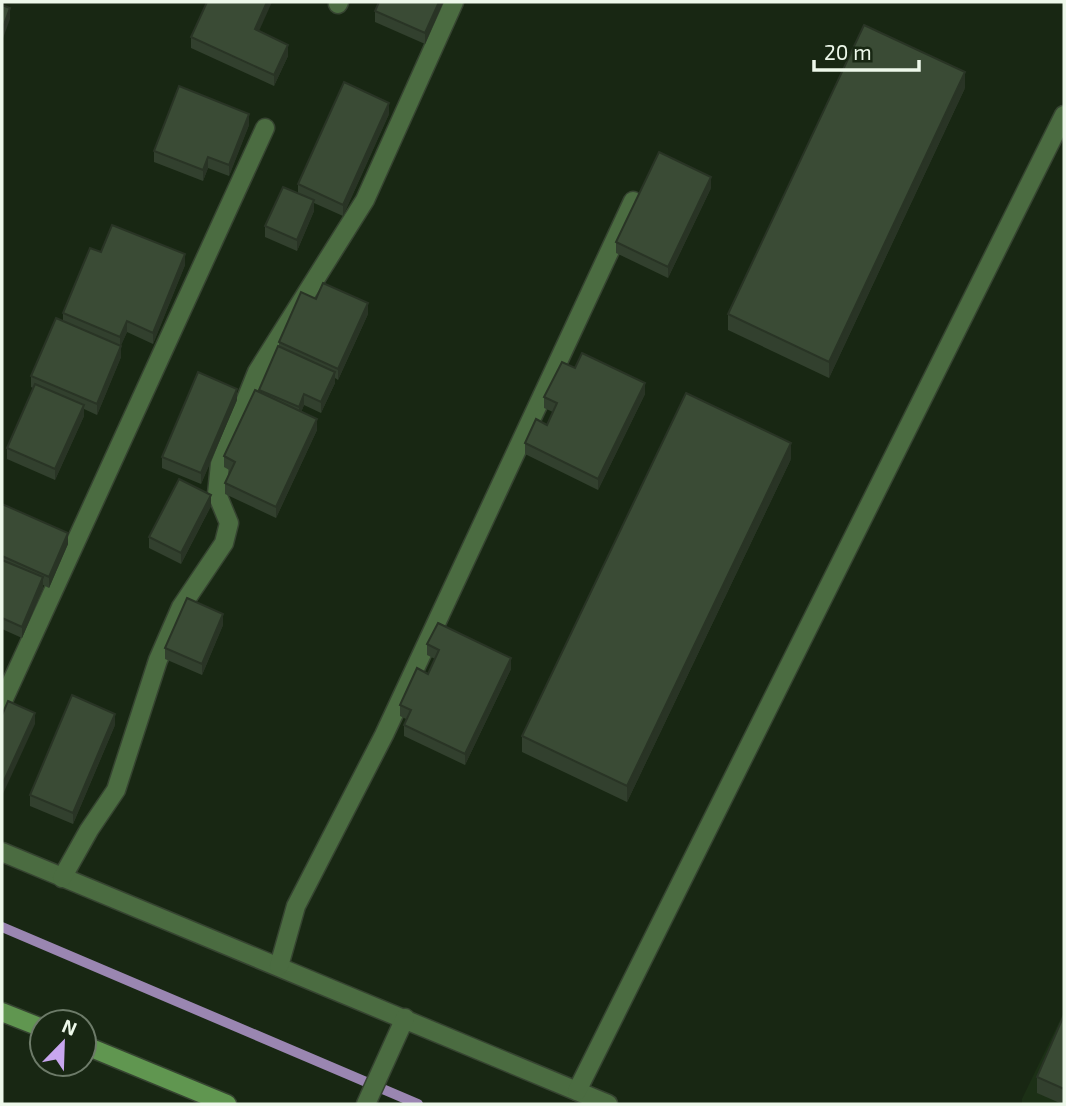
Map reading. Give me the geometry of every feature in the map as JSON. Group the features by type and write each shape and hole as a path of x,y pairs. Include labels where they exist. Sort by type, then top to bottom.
{"main road":[{"path":"2,1012 28,1022"},
{"path":"98,1051 226,1104"}],"street":[{"path":"62,878 116,790 158,660 181,607 224,543 229,523 217,494 220,464 257,372 365,200 454,2"},
{"path":"578,1091 1064,115"},
{"path":"2,703 265,128"},
{"path":"279,965 296,906 384,735 633,201"},
{"path":"2,852 608,1104"},
{"path":"366,1104 405,1018"}],"shaded area":[{"path":"1064,1012 1064,1104 1022,1104 1022,1099"}],"building":[{"path":"207,2 267,2 255,29 288,45 274,75 191,37"},
{"path":"379,2 439,2 425,33 375,11"},
{"path":"2,5 10,8 2,30"},
{"path":"864,25 965,72 829,362 728,314"},
{"path":"344,82 389,103 343,205 298,184"},
{"path":"179,86 249,114 229,165 208,157 203,170 154,151"},
{"path":"659,152 711,177 668,267 616,242"},
{"path":"283,187 314,200 297,240 265,226"},
{"path":"112,225 185,254 153,333 127,321 120,337 63,313 90,248 101,252"},
{"path":"323,283 368,303 338,369 279,342 301,292 316,299"},
{"path":"56,318 121,346 97,404 31,376"},
{"path":"278,346 335,372 321,402 304,394 299,407 259,390"},
{"path":"582,353 645,383 598,479 525,443 536,419 547,425 557,403 544,397 562,362 575,368"},
{"path":"198,372 237,389 201,473 162,457"},
{"path":"35,384 84,405 55,469 7,448"},
{"path":"255,390 317,419 276,507 225,483 235,462 224,456"},
{"path":"686,393 791,443 627,786 522,736"},
{"path":"179,479 211,495 181,553 149,537"},
{"path":"2,504 68,533 49,577 2,556"},
{"path":"2,560 43,577 22,627 2,618"},
{"path":"187,598 223,614 202,664 165,648"},
{"path":"438,623 511,658 465,754 404,725 411,710 400,705 417,668 428,674 439,650 427,644"},
{"path":"72,695 115,714 73,813 30,795"},
{"path":"8,701 35,713 2,785 2,715"},
{"path":"1064,1015 1064,1089 1037,1077"}],"waterway":[{"path":"2,927 418,1104"}]}
